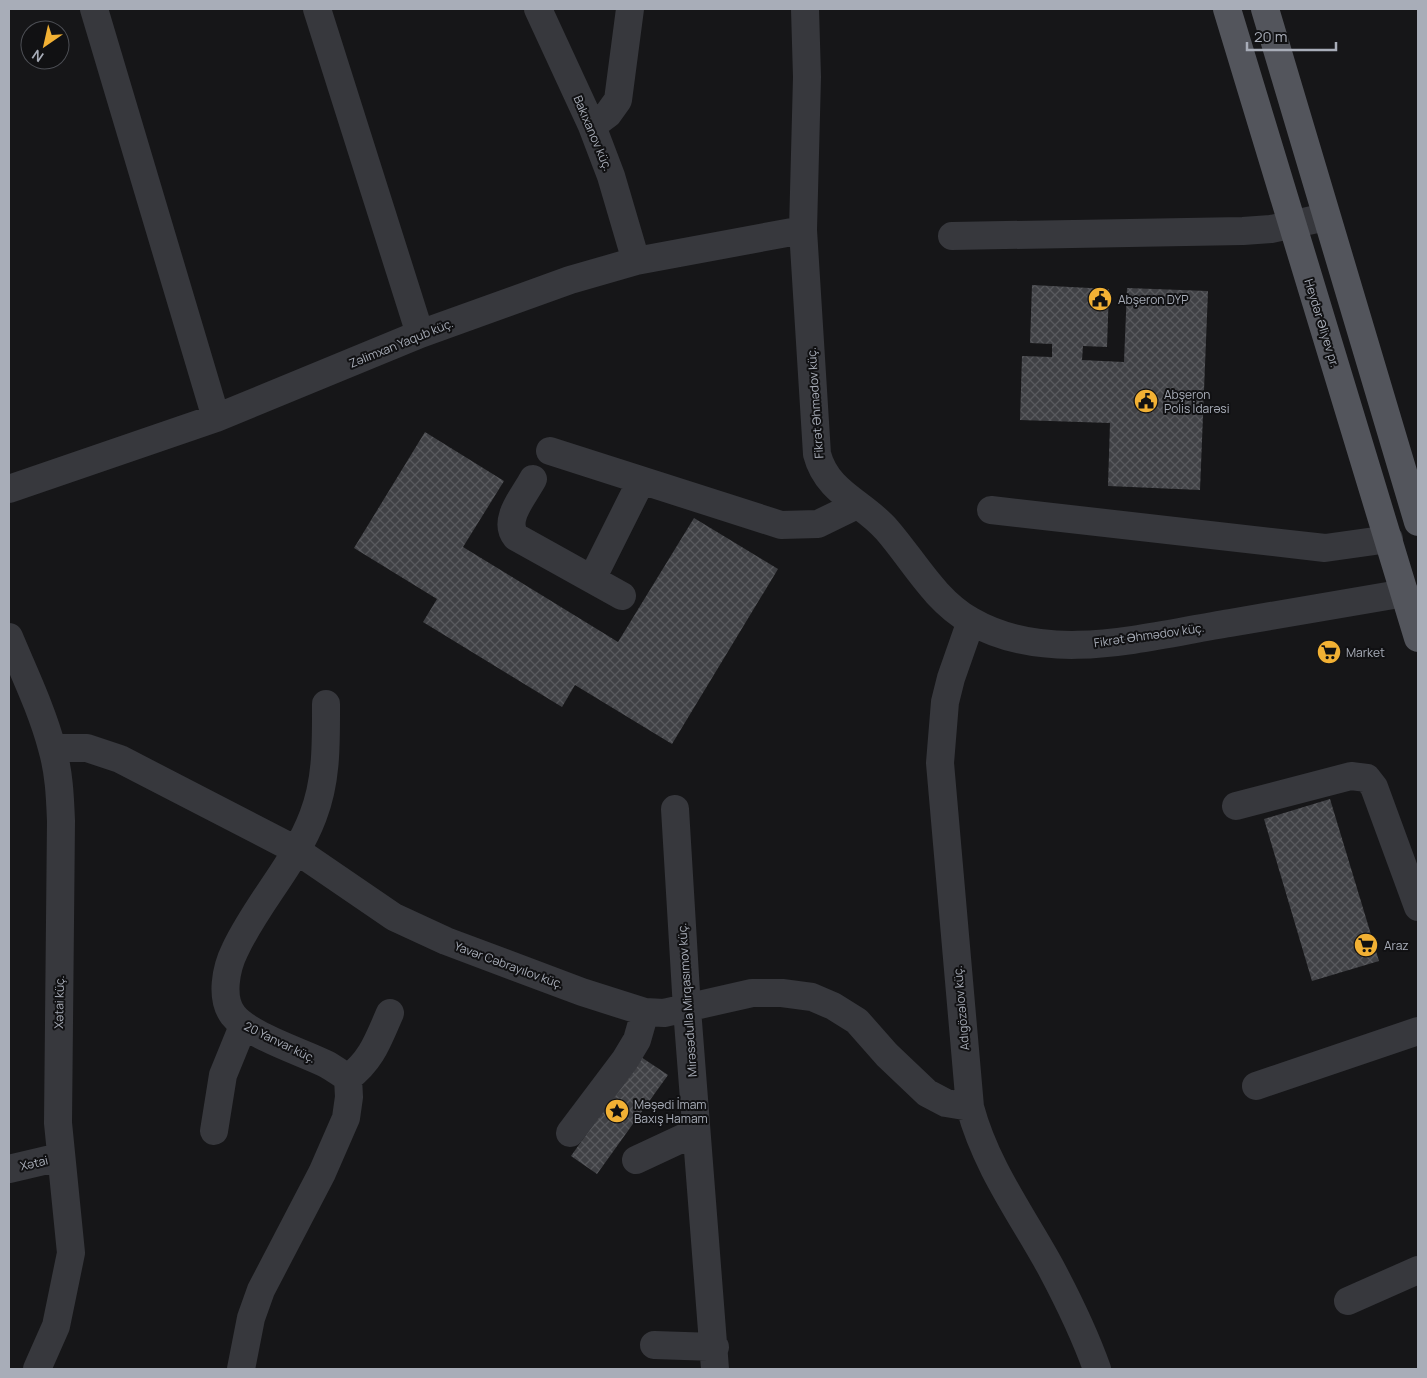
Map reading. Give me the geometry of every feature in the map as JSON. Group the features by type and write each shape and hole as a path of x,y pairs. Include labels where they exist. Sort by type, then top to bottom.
{"main road":[{"name":"Heydər Əliyev pr.","path":"1227,9 1389,539 1412,591 1418,638"},
{"path":"1265,9 1418,522"}],"street":[{"path":"94,9 216,418"},
{"path":"317,9 420,334"},
{"name":"Bakıxanov küç.","path":"538,9 592,126 611,176 636,261"},
{"path":"592,126 608,114 618,100 630,9"},
{"name":"Fikrət Əhmədov küç.","path":"805,9 807,77 804,230 817,454 826,476 885,528 931,588 948,605 971,621 1002,636 1028,642 1074,645 1133,639 1412,591"},
{"path":"952,236 1243,232 1326,217"},
{"name":"Zəlimxan Yaqub küç.","path":"9,489 216,418 420,334 570,280 636,261 804,230"},
{"path":"550,451 782,525 818,524 857,505"},
{"path":"533,479 511,519 511,531 516,537 622,596"},
{"path":"592,579 641,481"},
{"path":"991,510 1324,548 1389,539"},
{"name":"Adıgözəlov küç.","path":"971,621 951,678 945,702 940,763 970,1107 977,1132 989,1160 1051,1268 1097,1369"},
{"name":"Xətai küç.","path":"9,637 52,748 59,786 61,821 58,1123 60,1157 70,1222 71,1252 56,1326 37,1369"},
{"name":"20 Yanvar küç.","path":"326,704 325,774 313,816 296,850 234,950 227,973 226,999 232,1014 244,1026 328,1065 348,1078"},
{"name":"Yavər Cəbrayılov küç.","path":"52,748 86,748 120,759 296,850 394,916 446,942 582,992 645,1012 664,1013 687,1009 752,993 782,993 812,998 833,1006 857,1021 887,1055 927,1093 946,1103 970,1107"},
{"path":"1236,806 1350,776 1367,778 1374,787 1418,907"},
{"name":"Mirəsədulla Mirqasımov küç.","path":"675,809 687,1009 715,1358"},
{"path":"570,1133 626,1060 637,1040 645,1012"},
{"path":"241,1369 251,1318 261,1290 322,1173 346,1118 349,1097 348,1078 362,1068 373,1053 390,1013"},
{"path":"214,1130 223,1076 244,1026"},
{"path":"1256,1086 1418,1031"},
{"path":"636,1160 696,1132"},
{"name":"Xətai","path":"9,1169 60,1157"},
{"path":"1348,1301 1418,1270"},
{"path":"654,1344 715,1358"}],"building":[{"path":"1032,285 1109,289 1107,347 1083,346 1082,360 1124,362 1127,288 1208,291 1200,490 1108,486 1110,423 1020,420 1022,356 1052,357 1052,344 1030,343"},
{"path":"425,432 504,481 463,547 618,642 694,518 778,569 672,744 575,685 562,707 423,622 437,599 354,548"},
{"path":"1330,799 1379,961 1312,981 1264,819"},
{"path":"641,1057 668,1075 597,1174 571,1156"}],"place":[{"name":"Abşeron DYP","path":"1100,299"},
{"name":"Abşeron Polis İdarəsi","path":"1146,401"},
{"name":"Market","path":"1329,652"},
{"name":"Araz","path":"1366,945"},
{"name":"Məşədi İmam Baxış Hamam","path":"617,1111"}]}
